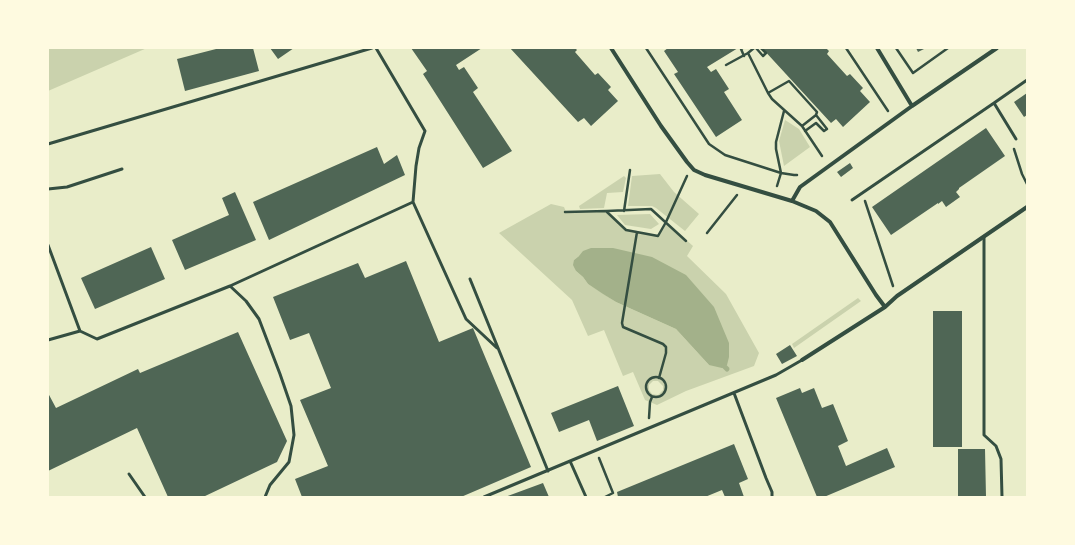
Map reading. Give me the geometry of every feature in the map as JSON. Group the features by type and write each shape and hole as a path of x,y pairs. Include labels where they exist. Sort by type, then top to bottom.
{"street":[{"path":"611,48 661,126 694,170 704,176 792,201 816,211 830,222 885,307"},
{"path":"877,48 912,106"},
{"path":"792,201 800,186 912,106 997,48"},
{"path":"802,360 885,307 897,296 1027,207"}],"lane":[{"path":"48,144 372,48"},
{"path":"376,48 425,130 419,148 413,202 466,319 499,350"},
{"path":"852,200 1027,80"},
{"path":"994,103 1016,139"},
{"path":"48,189 66,187 122,169"},
{"path":"48,340 80,331 98,339 230,286 413,202"},
{"path":"984,237 984,435 996,446 1001,459 1002,497"},
{"path":"48,245 80,331"},
{"path":"470,279 548,471"},
{"path":"230,286 246,301 259,319 291,406 294,435 289,462 270,485 265,497"},
{"path":"484,497 776,375 802,360"},
{"path":"734,392 772,492 772,497"},
{"path":"570,461 586,497"},
{"path":"129,474 145,497"}],"path":[{"path":"646,48 709,144 725,155 781,173 794,176 799,175"},
{"path":"743,48 741,49 744,56"},
{"path":"726,65 744,56 755,48 763,56 766,53 761,48"},
{"path":"846,48 888,111"},
{"path":"896,48 913,73 948,48"},
{"path":"748,53 772,99 802,126 822,156 816,161"},
{"path":"768,93 789,81 818,112 816,115 827,128 824,131 816,123 805,131"},
{"path":"773,196 781,173 776,142 784,111"},
{"path":"802,126 816,115"},
{"path":"1016,139 1014,149 1022,174 1027,184"},
{"path":"624,211 630,170"},
{"path":"607,211 626,230 658,236 666,222 687,175"},
{"path":"863,193 897,296"},
{"path":"707,233 737,195"},
{"path":"565,212 651,209 686,241"},
{"path":"637,232 622,323 623,327 663,344 666,347 666,353 659,378"},
{"path":"659,378 665,385 665,390 660,396 652,397 646,390 646,385 651,379 659,378"},
{"path":"649,428 650,402 652,397"},
{"path":"596,450 613,493 605,497"}],"shaded area":[{"path":"48,48 147,48 48,91"},
{"path":"785,120 799,129 810,147 784,166 779,141"},
{"path":"660,174 674,192 699,214 685,231 652,206 628,206 632,176"},
{"path":"624,176 626,178 623,192 607,193 604,208 580,209 579,206"},
{"path":"551,204 564,207 566,212 607,211 626,230 657,236 666,222 693,246 687,256 726,294 759,353 754,366 686,391 657,405 645,400 633,372 623,376 604,330 588,336 572,300 499,233","holes":["579,256 726,365 709,365 676,329 616,302 588,284 576,271 574,260","653,381 658,381 663,386 663,390 658,395 652,394 649,390 649,385"]},
{"path":"650,214 659,224 651,229 625,225 617,215"},
{"path":"591,248 613,248 652,257 686,275 714,307 729,343 729,357 727,365 722,368 709,365 676,329 616,302 588,284 576,271 573,265 574,260 583,251"},
{"path":"858,298 861,301 794,348 792,344"}],"building":[{"path":"220,48 253,48 259,71 185,91 177,59"},
{"path":"270,48 294,48 278,59"},
{"path":"411,48 482,48 456,65 459,70 464,67 478,88 473,92 512,151 483,168 423,74 427,71"},
{"path":"510,48 575,48 577,50 575,52 595,75 598,73 611,87 608,90 618,101 591,126 584,118 578,122"},
{"path":"668,48 738,48 707,67 711,72 716,69 729,89 724,92 742,120 716,137 674,74 678,72 664,51"},
{"path":"762,48 826,48 829,51 827,54 847,76 850,74 863,88 860,91 870,102 843,127 836,119 831,123"},
{"path":"916,48 926,48 918,52"},
{"path":"1027,93 1027,115 1024,117 1014,102"},
{"path":"986,128 1005,156 959,188 956,192 960,197 946,207 942,201 938,203 891,235 872,207"},
{"path":"377,147 384,164 397,155 405,175 269,240 253,202"},
{"path":"850,163 853,168 841,177 837,172"},
{"path":"235,192 256,240 185,270 172,240 229,215 222,198"},
{"path":"151,247 165,279 95,309 81,278"},
{"path":"406,261 439,342 473,328 531,467 461,497 302,497 295,479 328,466 300,400 331,388 309,333 290,340 273,297 358,263 365,278"},
{"path":"933,311 962,311 962,447 933,447"},
{"path":"238,332 287,441 277,462 203,497 168,497 137,428 48,471 48,393 56,408 138,369 140,373"},
{"path":"790,345 797,356 782,364 776,354"},
{"path":"618,386 634,426 597,441 589,420 559,432 551,413"},
{"path":"800,388 802,393 814,388 822,408 833,404 848,441 838,446 846,466 887,448 895,467 824,497 817,497 776,398"},
{"path":"734,444 748,479 739,483 744,497 725,497 722,490 705,497 618,497 617,492"},
{"path":"958,449 985,449 986,497 958,497"},
{"path":"543,483 549,497 505,497"}],"waterway":[{"path":"724,366 727,369"}]}
